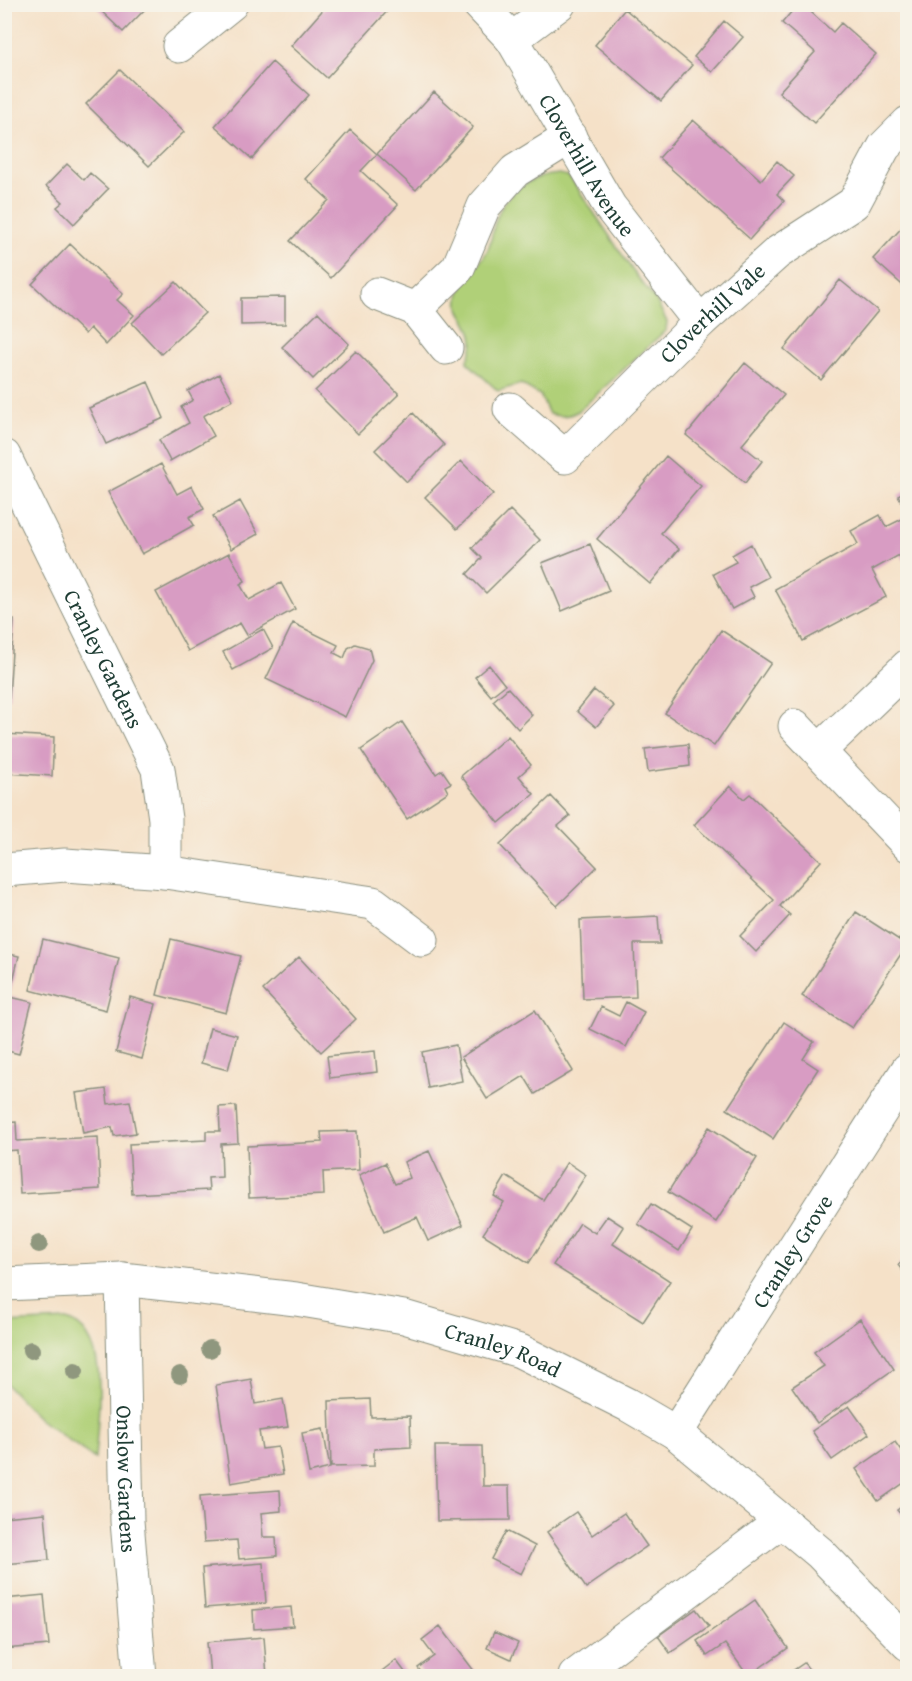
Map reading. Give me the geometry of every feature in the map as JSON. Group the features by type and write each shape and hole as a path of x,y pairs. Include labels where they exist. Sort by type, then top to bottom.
{"street":[{"path":"179,46 231,4"},
{"name":"Cloverhill Avenue","path":"479,4 512,39 610,207 700,322"},
{"path":"512,39 559,4"},
{"name":"Cloverhill Vale","path":"510,409 565,457 700,322 777,253 854,203 884,147 908,123"},
{"path":"415,309 458,268 484,206 515,171 570,138"},
{"path":"377,294 415,309 446,348"},
{"name":"Cranley Gardens","path":"4,456 158,769 165,819 165,872"},
{"path":"819,751 908,666"},
{"path":"795,726 908,845"},
{"path":"4,870 65,866 165,872 373,903 422,940"},
{"name":"Cranley Grove","path":"676,1433 908,1069"},
{"name":"Cranley Road","path":"4,1284 122,1280 296,1299 404,1317 520,1352 628,1405 676,1433 820,1553 908,1644"},
{"name":"Onslow Gardens","path":"122,1280 127,1521 140,1677"},
{"path":"575,1677 782,1521"}],"green space":[{"path":"548,175 568,176 574,183 633,271 657,302 667,322 666,330 580,410 561,416 549,414 540,395 521,384 498,391 467,362 473,345 472,336 460,310 459,299 464,284 487,251 496,220 506,201 520,187 529,182"},
{"path":"67,1320 81,1328 91,1342 97,1360 99,1402 95,1459 39,1419 5,1383 5,1323"}],"building":[{"path":"94,4 150,4 123,32"},
{"path":"328,4 388,4 391,7 327,78 291,46"},
{"path":"798,4 802,4 833,32 841,23 876,54 814,123 779,92 815,52 782,23"},
{"path":"625,9 692,65 661,101 595,45"},
{"path":"724,21 743,37 712,72 694,57"},
{"path":"272,62 309,95 252,159 215,126"},
{"path":"120,70 184,132 149,166 86,104"},
{"path":"434,92 473,127 416,190 377,154"},
{"path":"693,120 761,180 777,161 794,176 777,194 784,201 750,239 659,158"},
{"path":"350,130 377,154 361,171 398,205 331,278 290,241 329,200 306,179"},
{"path":"67,164 84,180 90,173 108,189 74,224 57,207 63,202 46,186"},
{"path":"908,221 908,290 873,259"},
{"path":"70,244 123,294 117,300 134,315 106,345 90,328 85,334 32,284"},
{"path":"840,280 878,311 821,380 784,349"},
{"path":"176,282 205,313 161,354 132,323"},
{"path":"285,297 285,324 241,325 241,298"},
{"path":"318,312 349,344 313,379 282,347"},
{"path":"356,351 399,394 358,434 315,391"},
{"path":"745,363 784,395 742,445 762,461 745,483 686,435"},
{"path":"219,374 233,400 203,416 214,436 170,461 159,440 189,423 181,407 193,400 188,391"},
{"path":"148,382 164,418 106,444 89,408"},
{"path":"413,413 444,445 407,482 375,450"},
{"path":"666,456 701,486 661,533 679,549 650,584 597,539"},
{"path":"461,461 493,494 457,529 425,497"},
{"path":"161,464 177,494 192,486 204,509 189,517 194,525 142,554 108,492"},
{"path":"908,490 908,513 898,495"},
{"path":"240,501 258,534 231,549 213,516"},
{"path":"510,510 540,540 486,593 467,574 482,558 472,548"},
{"path":"880,515 886,527 908,516 908,567 901,554 872,570 886,597 803,641 775,589 858,544 851,531"},
{"path":"590,544 609,591 562,611 542,563"},
{"path":"751,544 768,577 749,587 754,597 732,609 713,574 736,562 732,555"},
{"path":"229,553 245,581 240,584 249,600 281,583 295,609 247,635 240,623 188,651 156,592"},
{"path":"5,620 14,620 9,698 5,698"},
{"path":"293,623 338,645 334,653 344,658 348,648 355,644 369,648 372,660 345,717 266,679"},
{"path":"263,629 273,648 233,670 223,652"},
{"path":"721,630 771,663 714,746 665,713"},
{"path":"489,665 505,685 491,696 475,677"},
{"path":"508,688 532,715 518,729 493,701"},
{"path":"594,690 614,706 596,727 577,711"},
{"path":"402,722 436,774 442,770 451,783 445,786 448,792 407,819 361,750"},
{"path":"5,734 54,737 52,776 5,773"},
{"path":"508,736 531,765 519,776 534,794 499,823 461,776"},
{"path":"688,744 690,766 648,772 645,749"},
{"path":"730,786 744,799 750,794 821,861 780,906 790,915 756,952 740,936 774,900 694,825"},
{"path":"551,796 570,816 558,826 597,867 557,906 500,845"},
{"path":"856,912 907,945 852,1028 802,996"},
{"path":"658,916 660,944 634,944 636,997 583,999 580,920"},
{"path":"43,939 119,958 106,1010 30,990"},
{"path":"171,939 241,956 226,1013 157,995"},
{"path":"4,953 19,956 10,993 4,992"},
{"path":"299,957 356,1019 321,1052 263,990"},
{"path":"6,996 32,1002 19,1054 4,1050"},
{"path":"130,997 156,1004 142,1059 116,1052"},
{"path":"626,1002 644,1012 626,1047 590,1029 601,1007 619,1016"},
{"path":"535,1010 573,1071 535,1094 524,1076 487,1099 461,1057"},
{"path":"784,1022 814,1042 803,1059 818,1069 773,1139 727,1109"},
{"path":"210,1028 237,1035 228,1070 201,1063"},
{"path":"456,1045 462,1081 428,1088 422,1052"},
{"path":"375,1051 377,1072 330,1078 327,1056"},
{"path":"106,1089 108,1104 130,1101 136,1133 114,1136 112,1127 83,1133 76,1093"},
{"path":"236,1106 238,1143 221,1144 222,1177 208,1178 209,1190 132,1194 129,1144 206,1140 206,1131 220,1131 219,1107"},
{"path":"16,1122 17,1141 98,1137 100,1189 20,1194 17,1150 4,1151 4,1123"},
{"path":"709,1127 757,1158 716,1222 668,1192"},
{"path":"357,1131 359,1170 323,1172 324,1195 249,1198 247,1146 322,1142 321,1132"},
{"path":"429,1151 463,1225 428,1241 417,1217 384,1232 359,1175 385,1163 395,1184 410,1178 404,1162"},
{"path":"567,1162 586,1175 529,1263 483,1234 504,1202 494,1196 506,1176 543,1200"},
{"path":"651,1204 692,1230 679,1251 638,1224"},
{"path":"607,1216 624,1227 613,1244 670,1281 643,1322 553,1265 580,1223 595,1233"},
{"path":"908,1258 908,1278 898,1265"},
{"path":"860,1319 894,1369 817,1423 792,1387 824,1366 814,1352"},
{"path":"251,1379 255,1404 283,1399 288,1427 259,1431 262,1449 278,1447 283,1474 231,1483 216,1385"},
{"path":"370,1399 371,1417 410,1416 411,1447 374,1449 374,1466 331,1467 329,1401"},
{"path":"849,1406 869,1434 832,1460 812,1431"},
{"path":"323,1429 330,1468 309,1473 302,1433"},
{"path":"895,1442 908,1460 908,1480 878,1501 856,1469"},
{"path":"435,1446 482,1446 483,1486 509,1486 510,1520 437,1521"},
{"path":"280,1490 281,1511 261,1513 263,1537 276,1537 277,1556 239,1559 237,1540 204,1542 200,1496"},
{"path":"908,1502 908,1522 897,1510"},
{"path":"576,1512 592,1535 624,1513 647,1546 586,1588 547,1532"},
{"path":"45,1513 49,1560 4,1564 4,1517"},
{"path":"506,1531 535,1546 521,1574 491,1559"},
{"path":"263,1563 266,1603 205,1608 202,1568"},
{"path":"44,1595 49,1645 4,1649 4,1599"},
{"path":"755,1600 788,1648 748,1676 725,1644 707,1656 697,1641"},
{"path":"291,1607 293,1626 254,1629 253,1610"},
{"path":"696,1609 709,1626 670,1653 658,1636"},
{"path":"440,1626 478,1676 424,1676 418,1668 434,1656 422,1640"},
{"path":"494,1632 518,1643 511,1659 487,1648"},
{"path":"264,1637 267,1676 210,1676 207,1642"},
{"path":"396,1660 408,1676 380,1676 378,1674"},
{"path":"804,1663 814,1676 785,1676"}]}
